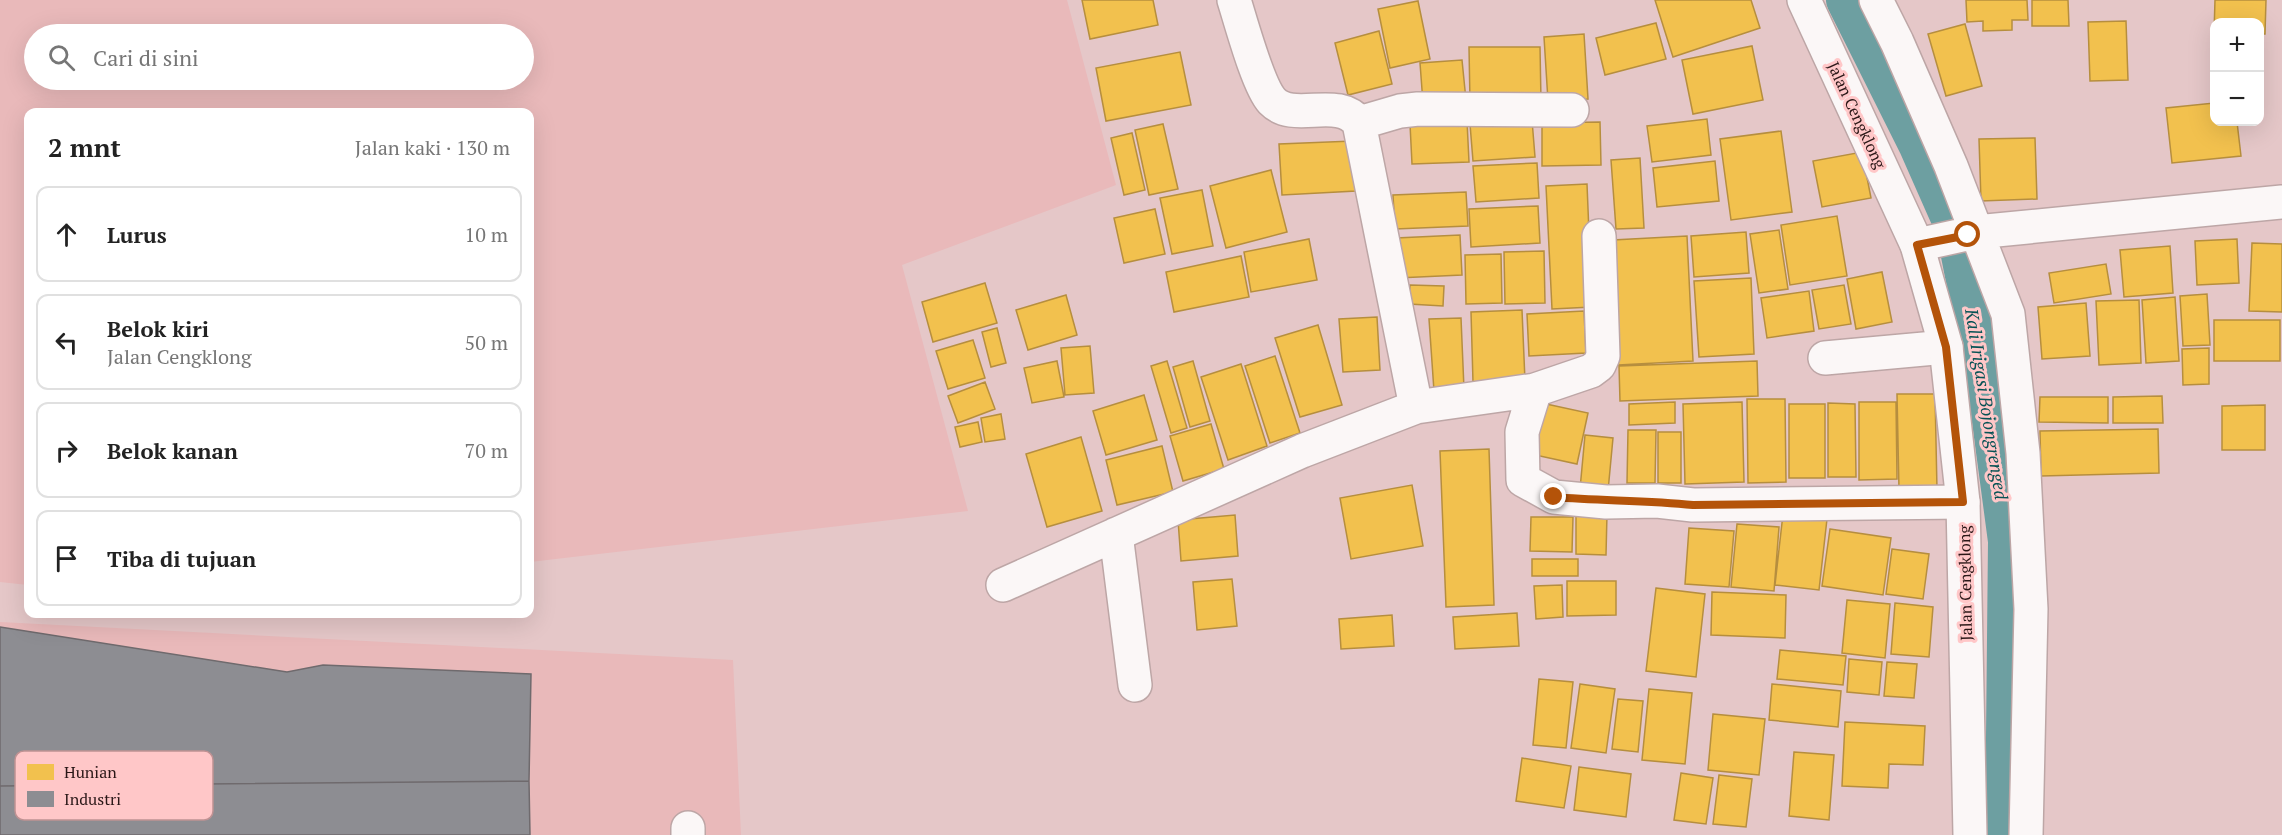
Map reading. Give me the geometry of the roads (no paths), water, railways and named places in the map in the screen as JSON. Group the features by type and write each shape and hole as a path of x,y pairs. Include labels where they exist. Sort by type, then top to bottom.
{"street":[{"path":"1234,0 1266,92 1273,102 1296,111 1343,111 1354,116 1359,123 1416,407"},
{"name":"Jalan Cengklong","path":"1804,0 1923,244 1946,347 1963,502 1970,835"},
{"path":"1876,0 1897,42 1951,166 1972,233 2008,314 2023,453 2031,609 2026,835"},
{"path":"1359,123 1400,111 1418,109 1572,110"},
{"path":"1923,244 1972,233 2282,202"},
{"path":"1003,585 1302,451 1416,407 1535,390 1592,371 1599,365 1603,356 1599,236"},
{"path":"1825,358 1946,347"},
{"path":"1535,390 1522,432 1523,480 1554,497 1605,502 1657,501 1693,505 1963,502"},
{"path":"1116,534 1135,685"}],"waterway":[{"name":"Kali Irigasi Bojongrenged","path":"1846,0 1918,144 1956,230 1988,391 2008,541 2005,835"}]}
